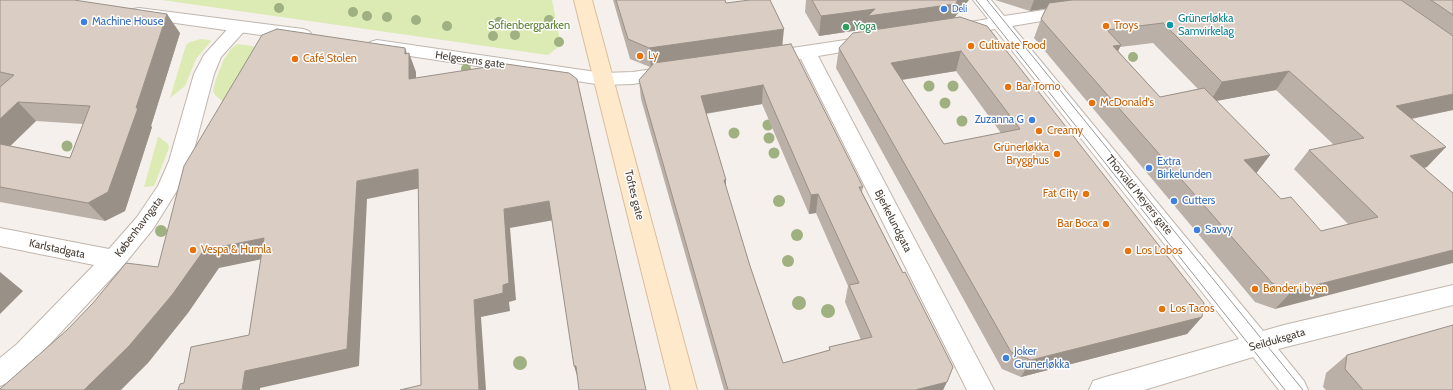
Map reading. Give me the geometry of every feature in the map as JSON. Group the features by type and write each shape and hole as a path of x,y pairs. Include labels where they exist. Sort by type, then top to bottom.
{"main road":[{"name":"Toftes gate","path":"583,0 684,390"}],"street":[{"name":"Thorvald Meyers gate","path":"982,0 1295,390"},
{"path":"940,32 1087,9"},
{"path":"122,10 319,38"},
{"name":"Københavngata","path":"0,374 26,352 114,260 145,223 167,189 180,161 204,74 213,55 239,26"},
{"path":"751,60 893,39"},
{"name":"Helgesens gate","path":"358,43 603,79 633,78 688,69"},
{"name":"Bjerkelundgata","path":"806,51 981,390"},
{"name":"Karlstadgata","path":"0,237 114,260"},
{"name":"Seilduksgata","path":"1102,390 1259,345 1284,336 1453,295"}],"green space":[{"name":"Sofienbergparken","path":"162,0 552,0 561,45 548,55"},
{"path":"201,39 211,41 196,59 185,86 170,98 186,45 190,42"},
{"path":"237,44 253,46 255,47 255,50 222,102 213,91 216,79 224,59"},
{"path":"158,137 168,144 169,148 154,186 144,187"}],"building":[{"path":"0,0 74,0 167,14 136,108 138,108 108,192 88,203 0,187 0,144 70,158 90,106 18,102 0,119 0,87 14,75 0,72"},
{"path":"616,0 725,0 726,3 750,0 770,0 784,29 649,48 628,39"},
{"path":"812,0 958,0 955,4 868,16 875,9 821,16"},
{"path":"1072,0 1401,0 1453,36 1453,94 1396,106 1446,147 1410,156 1453,193 1453,250 1292,291 1272,283 1041,19 1049,3","holes":["1163,23 1222,82 1289,71 1364,138 1309,150 1378,217 1321,231 1291,197 1281,199 1244,160 1270,155 1204,88 1160,97 1113,46 1121,45 1107,30"]},
{"path":"1431,0 1453,0 1453,15"},
{"path":"960,17 987,26 1204,303 1202,317 1031,360 1011,352 839,48 853,33","holes":["961,51 1020,129 944,144 891,63"]},
{"path":"277,29 405,48 405,54 409,53 409,79 506,64 569,73 577,79 646,390 579,390 549,201 504,209 509,283 503,285 503,293 474,300 479,390 400,390 421,385 418,169 357,181 347,349 245,371 242,390 178,390 180,384 184,383 191,347 249,335 264,238 204,250 172,295 129,346 84,390 0,390 67,330 93,303 126,263 158,267 184,166 262,35"},
{"path":"791,44 863,187 859,187 903,273 905,272 953,367 947,382 915,390 728,390 639,80 654,63","holes":["763,85 811,195 818,194 859,283 849,285 872,337 829,347 830,350 783,363 750,266 701,96"]},
{"path":"1453,325 1453,390 1363,390 1345,369 1347,355"}],"tram line":[{"path":"976,0 1285,390"},
{"path":"987,0 1303,390"}],"place":[{"name":"Deli","path":"944,9"},
{"name":"Machine House","path":"84,22"},
{"name":"Grünerløkka Samvirkelag","path":"1170,25"},
{"name":"Troys","path":"1106,26"},
{"name":"Yoga","path":"846,27"},
{"name":"Cultivate Food","path":"971,46"},
{"name":"Ly","path":"640,56"},
{"name":"Café Stolen","path":"295,59"},
{"name":"Bar Tomo","path":"1008,87"},
{"name":"McDonald's","path":"1092,103"},
{"name":"Zuzanna G","path":"1032,120"},
{"name":"Creamy","path":"1039,131"},
{"name":"Grünerløkka Brygghus","path":"1057,154"},
{"name":"Extra Birkelunden","path":"1149,168"},
{"name":"Fat City","path":"1086,194"},
{"name":"Cutters","path":"1174,201"},
{"name":"Bar Boca","path":"1106,224"},
{"name":"Savvy","path":"1197,230"},
{"name":"Vespa & Humla","path":"193,250"},
{"name":"Los Lobos","path":"1128,251"},
{"name":"Bønder i byen","path":"1255,289"},
{"name":"Los Tacos","path":"1162,309"},
{"name":"Joker Grunerløkka","path":"1006,358"}]}
